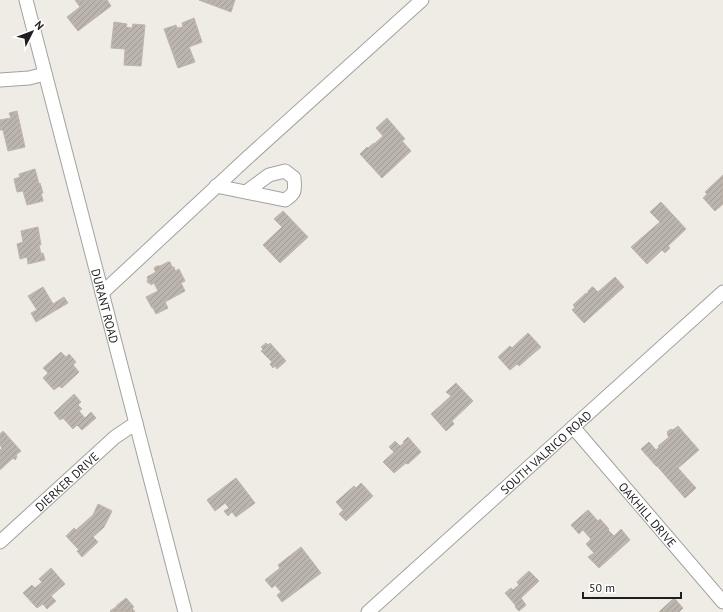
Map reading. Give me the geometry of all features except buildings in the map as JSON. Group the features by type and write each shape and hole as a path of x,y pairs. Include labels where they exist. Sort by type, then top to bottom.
{"street":[{"name":"DURANT ROAD","path":"26,0 185,612"},
{"path":"102,293 246,158 422,0"},
{"path":"0,80 29,78 45,74"},
{"path":"216,186 246,192"},
{"name":"SOUTH VALRICO ROAD","path":"368,612 723,292"},
{"name":"DIERKER DRIVE","path":"0,542 115,437 136,423"},
{"name":"OAKHILL DRIVE","path":"573,427 723,602"}]}
